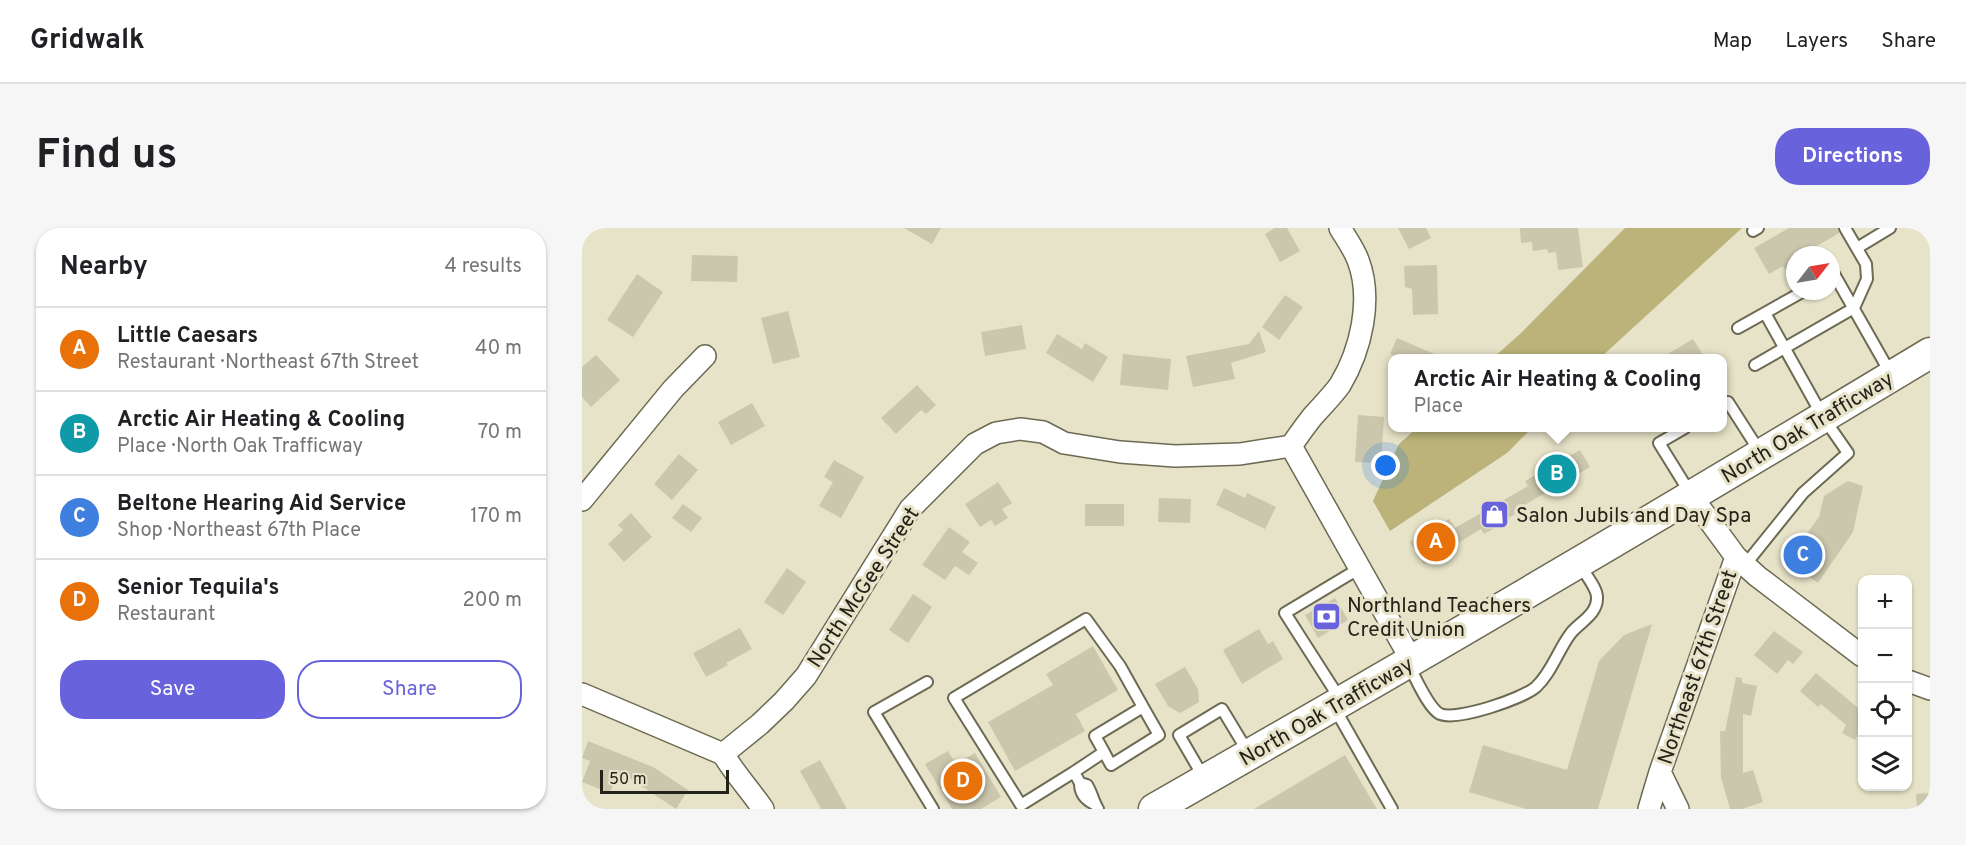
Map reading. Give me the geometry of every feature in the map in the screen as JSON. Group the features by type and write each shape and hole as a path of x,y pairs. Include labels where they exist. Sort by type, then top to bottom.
{"main road":[{"name":"North Oak Trafficway","path":"1154,809 1579,564 1930,353"}],"street":[{"path":"1340,228 1358,260 1363,285 1364,311 1360,337 1352,362 1339,386 1313,415 1291,446 1360,568 1410,663"},
{"path":"582,500 673,389 705,356"},
{"name":"North McGee Street","path":"723,754 760,724 806,676 910,509 975,444 985,437 1008,430 1032,430 1064,443 1120,452 1175,456 1240,454 1291,446"},
{"path":"1692,497 1741,561 1775,590 1858,652"},
{"name":"Northeast 67th Street","path":"1678,809 1660,772 1741,561"},
{"path":"1912,682 1930,689"},
{"path":"582,694 723,754 735,774 763,809"},
{"path":"1649,809 1660,772"}],"lane":[{"path":"1755,365 1854,308 1867,279 1866,264 1845,228"},
{"path":"1857,248 1890,228"},
{"path":"1840,284 1892,376"},
{"path":"1738,328 1788,300"},
{"path":"1741,561 1803,493 1848,453 1823,417 1765,313"},
{"path":"1727,403 1762,455"},
{"path":"1678,432 1659,443 1692,497"},
{"path":"1410,663 1432,708 1440,713 1447,715 1476,712 1517,698 1535,687 1550,669 1572,633 1596,606 1598,595 1579,564"},
{"path":"1360,568 1285,613 1338,704 1392,809"},
{"path":"1104,752 1021,805 954,698 1086,619 1120,666 1143,706 1159,735 1111,765 1104,752 1095,736 1143,706"},
{"path":"927,682 874,712 933,809"},
{"path":"1205,780 1179,735 1222,710 1250,754"},
{"path":"1074,772 1080,783 1087,784 1094,796 1096,806"}],"shaded area":[{"path":"1625,228 1742,228 1604,354 1498,354"},
{"path":"1412,432 1528,432 1507,453 1390,531 1373,501 1399,444"}],"building":[{"path":"904,228 941,228 932,244"},
{"path":"1275,228 1287,228 1300,251 1280,262 1265,234"},
{"path":"1398,228 1426,228 1431,238 1409,249"},
{"path":"1520,228 1578,228 1583,267 1558,270 1556,252 1548,253 1547,249 1533,251 1532,242 1521,243"},
{"path":"1789,228 1838,228 1839,233 1817,246 1786,246 1786,271 1783,266 1769,274 1754,248"},
{"path":"692,255 738,256 737,282 691,281"},
{"path":"1437,265 1438,314 1413,315 1412,289 1405,287 1404,266"},
{"path":"637,274 663,292 633,337 607,320"},
{"path":"1285,295 1303,307 1279,340 1262,327"},
{"path":"788,311 800,357 773,364 761,318"},
{"path":"1022,325 1026,349 985,356 981,332"},
{"path":"1259,331 1266,352 1231,363 1235,379 1193,387 1186,356 1249,344"},
{"path":"1057,334 1082,349 1085,343 1108,357 1093,382 1046,353"},
{"path":"1397,338 1435,354 1390,354"},
{"path":"1693,339 1702,354 1668,354"},
{"path":"1123,354 1171,359 1168,390 1120,385"},
{"path":"596,355 620,380 591,407 582,397 582,367"},
{"path":"917,385 936,405 926,414 921,410 896,434 881,418"},
{"path":"752,403 765,426 731,445 718,422"},
{"path":"1358,415 1384,417 1381,463 1355,462"},
{"path":"1580,450 1590,467 1514,511 1515,514 1508,518 1509,520 1484,534 1481,529 1424,564 1410,542 1449,519 1455,528 1528,486 1525,481"},
{"path":"679,454 698,470 672,500 654,484"},
{"path":"834,460 864,477 841,518 819,506 833,482 824,477"},
{"path":"1848,481 1863,486 1853,532 1818,583 1787,561 1819,517 1824,496"},
{"path":"998,482 1012,503 1002,509 1008,518 995,526 991,520 980,527 965,504"},
{"path":"1224,488 1245,498 1247,493 1276,507 1265,529 1216,505"},
{"path":"1159,498 1191,499 1190,523 1158,522"},
{"path":"683,504 702,518 691,532 672,518"},
{"path":"1085,504 1124,504 1124,526 1085,526"},
{"path":"631,513 652,537 624,562 608,544 623,530 618,525"},
{"path":"949,527 970,542 962,552 978,563 969,575 955,566 945,580 922,565"},
{"path":"787,568 806,582 783,615 764,602"},
{"path":"913,594 932,607 908,643 889,630"},
{"name":"Northland Teachers Credit Union","path":"1335,598 1348,620 1318,638 1305,615"},
{"path":"1652,624 1598,809 1526,809 1469,792 1483,745 1567,770 1599,661 1624,635"},
{"path":"740,628 752,649 706,677 693,653"},
{"path":"1259,629 1268,644 1273,641 1283,659 1242,684 1223,650"},
{"path":"1774,631 1803,652 1793,664 1788,660 1777,674 1754,655"},
{"path":"1093,646 1118,690 1076,714 1085,731 1015,771 988,722 1053,685 1046,674"},
{"path":"1185,667 1198,689 1199,702 1180,713 1168,706 1155,684"},
{"path":"1816,673 1858,708 1858,734 1855,740 1842,733 1846,725 1821,704 1818,707 1800,691"},
{"path":"1736,677 1742,678 1742,683 1757,686 1751,716 1743,714 1743,773 1753,770 1763,802 1742,809 1730,809 1721,777 1720,731 1725,731"},
{"path":"588,741 653,767 688,790 676,809 625,775 623,780 616,777 610,793 582,782 590,761 582,758"},
{"path":"948,751 956,764 975,753 1001,797 981,809 952,809 925,764"},
{"path":"1345,755 1377,809 1254,809"},
{"path":"820,760 847,809 821,809 800,771"},
{"path":"1930,793 1930,809 1917,809 1916,794"}],"place":[{"name":"Arctic Air Heating & Cooling","path":"1557,474"},
{"name":"Salon Jubils and Day Spa","path":"1495,515"},
{"name":"Little Caesars","path":"1436,542"},
{"name":"Beltone Hearing Aid Service","path":"1803,555"},
{"name":"Northland Teachers Credit Union","path":"1326,617"},
{"name":"Senior Tequila's","path":"963,781"}]}
